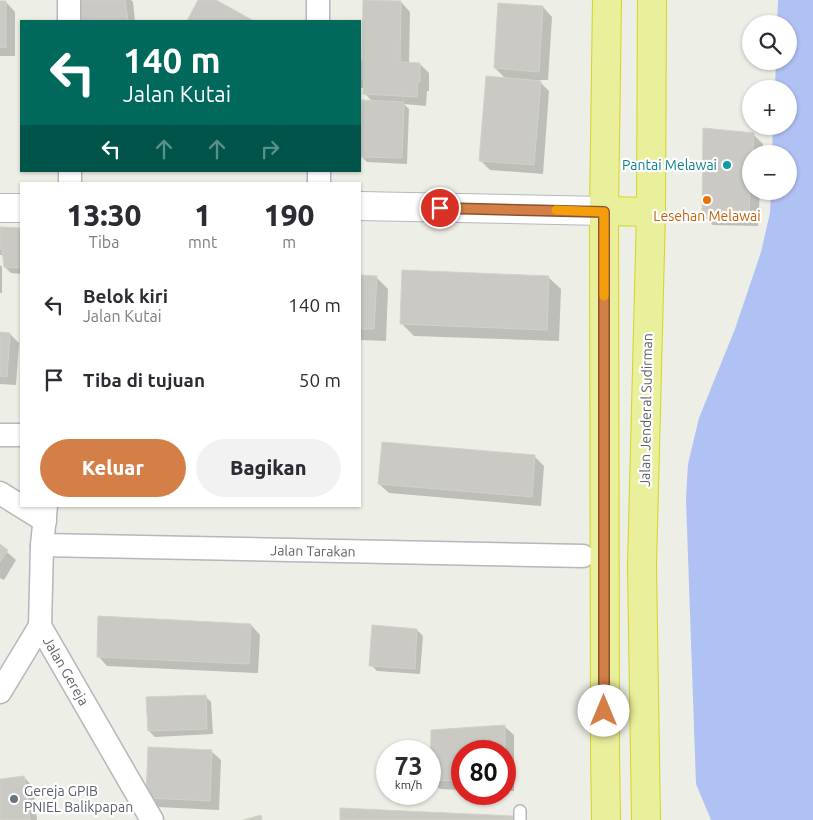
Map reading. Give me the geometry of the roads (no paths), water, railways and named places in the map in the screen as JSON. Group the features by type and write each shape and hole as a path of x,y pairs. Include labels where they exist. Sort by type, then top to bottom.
{"highway":[{"path":"606,820 604,751 604,212 608,0"},
{"name":"Jalan Jenderal Sudirman","path":"646,820 642,566 650,212 652,0"},
{"path":"604,212 650,212"},
{"path":"604,751 645,750"}],"street":[{"path":"69,0 69,20"},
{"path":"318,0 318,20"},
{"path":"361,206 604,212"},
{"path":"0,208 20,208"},
{"path":"0,435 20,436"},
{"path":"0,493 20,502"},
{"path":"32,507 45,513"},
{"name":"Jalan Gereja","path":"45,513 42,545 40,626 152,820"},
{"name":"Jalan Tarakan","path":"42,545 584,556"},
{"path":"0,692 40,626"}],"water":[{"path":"778,0 813,0 813,820 711,820 696,784 686,499 688,464 699,418 735,329 761,252 770,213 771,200 797,200 797,145 772,145 773,135 797,135 797,80 775,80 776,70 797,70 797,15 777,15"}],"place":[{"name":"Pantai Melawai","path":"727,165"},
{"name":"Lesehan Melawai","path":"707,200"},
{"name":"Gereja GPIB PNIEL Balikpapan","path":"14,799"}]}
